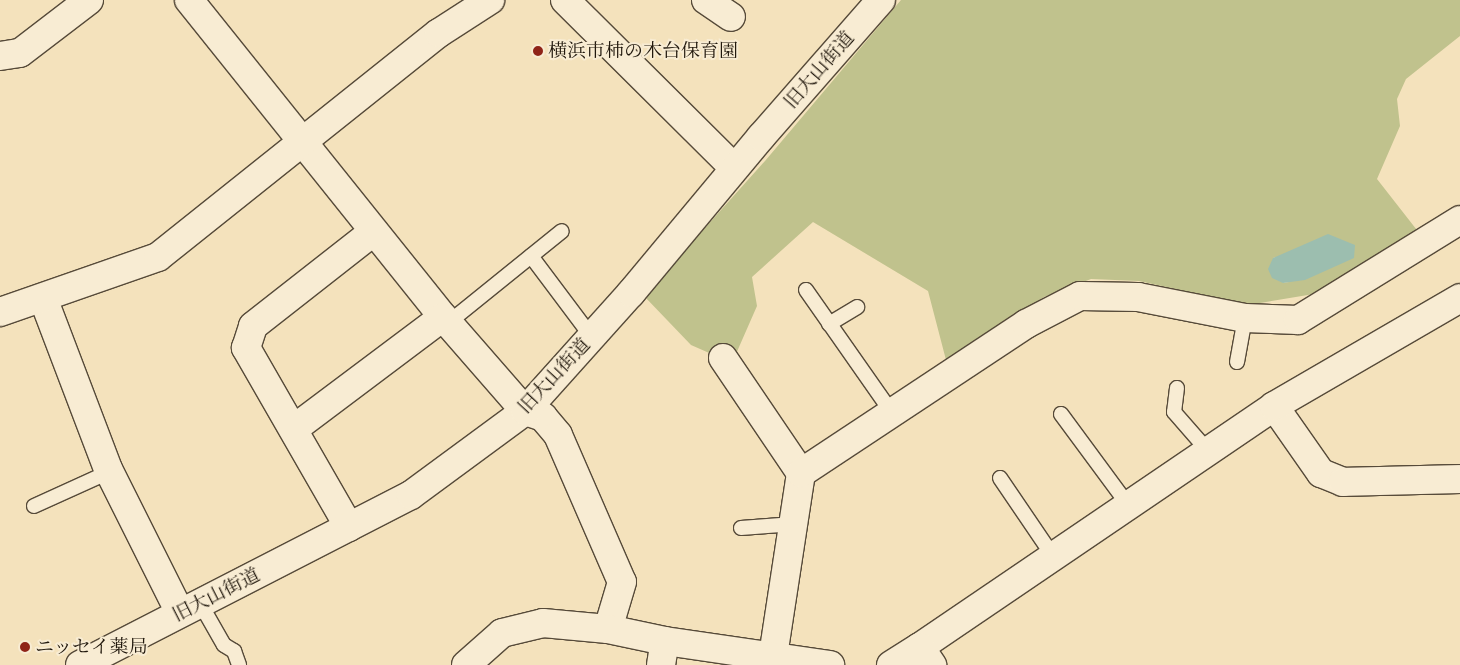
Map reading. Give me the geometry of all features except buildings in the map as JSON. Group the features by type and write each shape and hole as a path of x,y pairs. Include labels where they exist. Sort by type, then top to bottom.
{"street":[{"path":"0,56 20,53 89,0"},
{"path":"189,0 445,320 525,411 543,416 558,435 622,582 608,629"},
{"path":"0,312 158,257 439,33 490,0"},
{"path":"565,0 734,168"},
{"path":"706,0 731,17"},
{"name":"旧大山街道","path":"80,665 411,495 525,411 880,0"},
{"path":"801,473 1026,324 1080,296 1138,297 1244,318 1298,320 1460,220"},
{"path":"349,527 295,428 246,348 253,326 373,232"},
{"path":"42,298 109,472 190,608"},
{"path":"891,665 926,656 1053,556 1274,406 1460,298"},
{"path":"295,428 445,320"},
{"path":"723,358 801,473 773,656"},
{"path":"1274,406 1322,473 1343,482 1460,479"},
{"path":"466,665 502,633 543,623 608,629 663,653 773,656 830,665"}],"lane":[{"path":"445,320 562,231"},
{"path":"531,256 591,336"},
{"path":"806,290 892,412"},
{"path":"829,324 857,307"},
{"path":"1237,362 1244,318"},
{"path":"1177,388 1174,412 1208,452"},
{"path":"1061,414 1128,505"},
{"path":"34,506 109,472"},
{"path":"1000,478 1053,556"},
{"path":"741,528 794,524"},
{"path":"190,608 224,645 234,651 239,665"}],"green space":[{"path":"901,0 1460,0 1460,36 1406,79 1397,99 1400,126 1377,179 1420,234 1332,291 1248,305 1139,281 1091,279 1044,297 946,360 928,291 813,222 752,277 757,306 732,363 691,345 644,296 765,161","holes":["1285,255 1289,282 1283,283 1273,258"]}],"shaded area":[{"path":"1328,234 1355,245 1354,258 1305,280 1283,283 1272,278 1268,269 1273,258"}],"place":[{"name":"横浜市柿の木台保育園","path":"538,51"},
{"name":"ニッセイ薬局","path":"25,647"}]}
